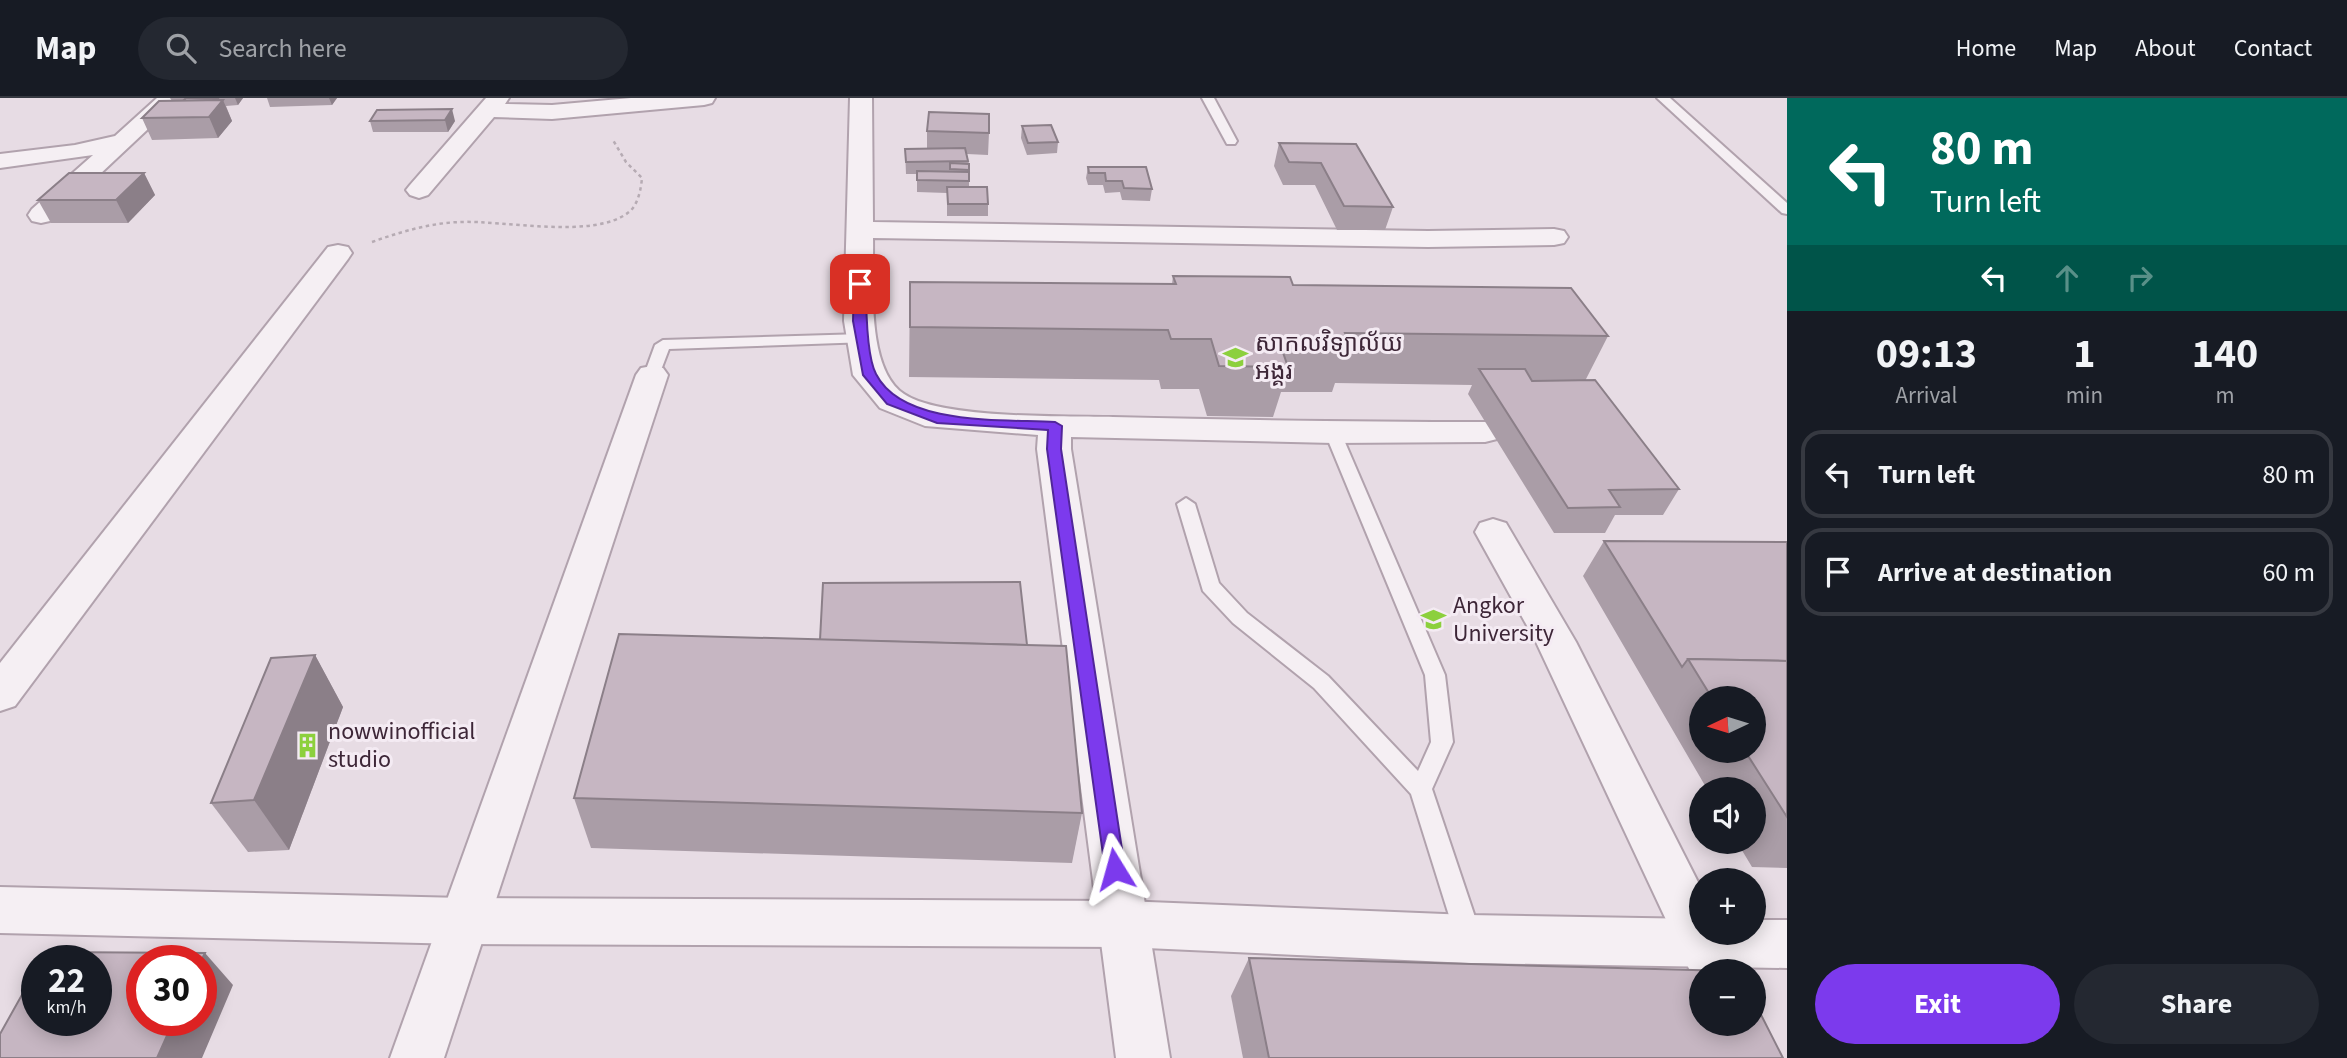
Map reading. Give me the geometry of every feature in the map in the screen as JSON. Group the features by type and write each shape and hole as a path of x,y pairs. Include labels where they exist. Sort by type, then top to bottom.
{"street":[{"path":"41,215 170,98"},
{"path":"419,190 494,104 552,112 704,98"},
{"path":"861,98 859,321 869,375 892,401 937,419 1055,426 1333,433 1485,432"},
{"path":"0,162 75,152 124,141"},
{"path":"860,230 1428,239 1554,237"},
{"path":"0,694 338,253"},
{"path":"417,1058 652,375"},
{"path":"1055,426 1054,449 1143,1058"},
{"path":"1493,532 1556,642 1709,958"},
{"path":"0,910 463,921 1124,924 1469,939 1709,958 1787,944"}],"lane":[{"path":"1208,98 1231,141"},
{"path":"1663,98 1787,210"},
{"path":"652,375 663,345 863,340"},
{"path":"1333,433 1435,675 1442,742 1420,789"},
{"path":"1186,504 1210,586 1240,618 1321,682 1420,789 1469,939"}],"path":[{"path":"338,253 424,226 463,222 584,226 614,220 629,211 640,191 642,177 626,162 590,108"}],"building":[{"path":"186,98 215,98 183,101"},
{"path":"223,100 209,117 142,118 159,101"},
{"path":"452,109 445,120 370,121 377,110"},
{"path":"929,112 989,114 989,133 927,131"},
{"path":"1051,125 1058,142 1028,143 1022,126"},
{"path":"1279,143 1356,144 1393,207 1344,206 1321,163 1289,162"},
{"path":"965,148 968,161 906,162 905,149"},
{"path":"950,163 969,164 969,170 950,169"},
{"path":"1088,167 1146,167 1152,189 1124,188 1122,181 1106,181 1105,173 1089,173"},
{"path":"917,171 969,172 969,181 917,180"},
{"path":"69,173 144,173 116,200 38,200"},
{"path":"947,187 987,187 988,204 948,204"},
{"path":"1173,276 1290,277 1293,285 1571,288 1608,336 1345,333 1349,342 1279,341 1288,367 1219,366 1211,339 1171,339 1168,330 910,327 910,282 1176,284"},
{"path":"1479,369 1525,369 1532,381 1595,380 1679,489 1609,490 1620,507 1568,508"},
{"path":"1604,541 1787,542 1787,661 1688,659 1682,667"},
{"path":"1020,582 1027,645 820,640 823,583"},
{"path":"619,634 1066,646 1082,813 574,798"},
{"path":"315,655 254,800 211,803 271,658"},
{"path":"1688,659 1787,661 1787,817 1766,784 1766,777 1762,777 1753,763 1766,763 1766,686 1705,686"},
{"path":"112,952 126,953 126,1036 167,1036 157,1058 0,1058 0,1034 21,997 21,1036 112,1036"},
{"path":"1249,958 1689,970 1689,1036 1766,1036 1766,1025 1783,1058 1269,1058"}],"place":[{"name":"សាកលវិទ្យាល័យ អង្គរ","path":"1235,357"},
{"name":"Angkor University","path":"1433,619"},
{"name":"nowwinofficial studio","path":"308,745"}],"route":[{"path":"860,284 859,321 869,375 892,401 937,419 1055,426 1054,449 1115,869"}]}
